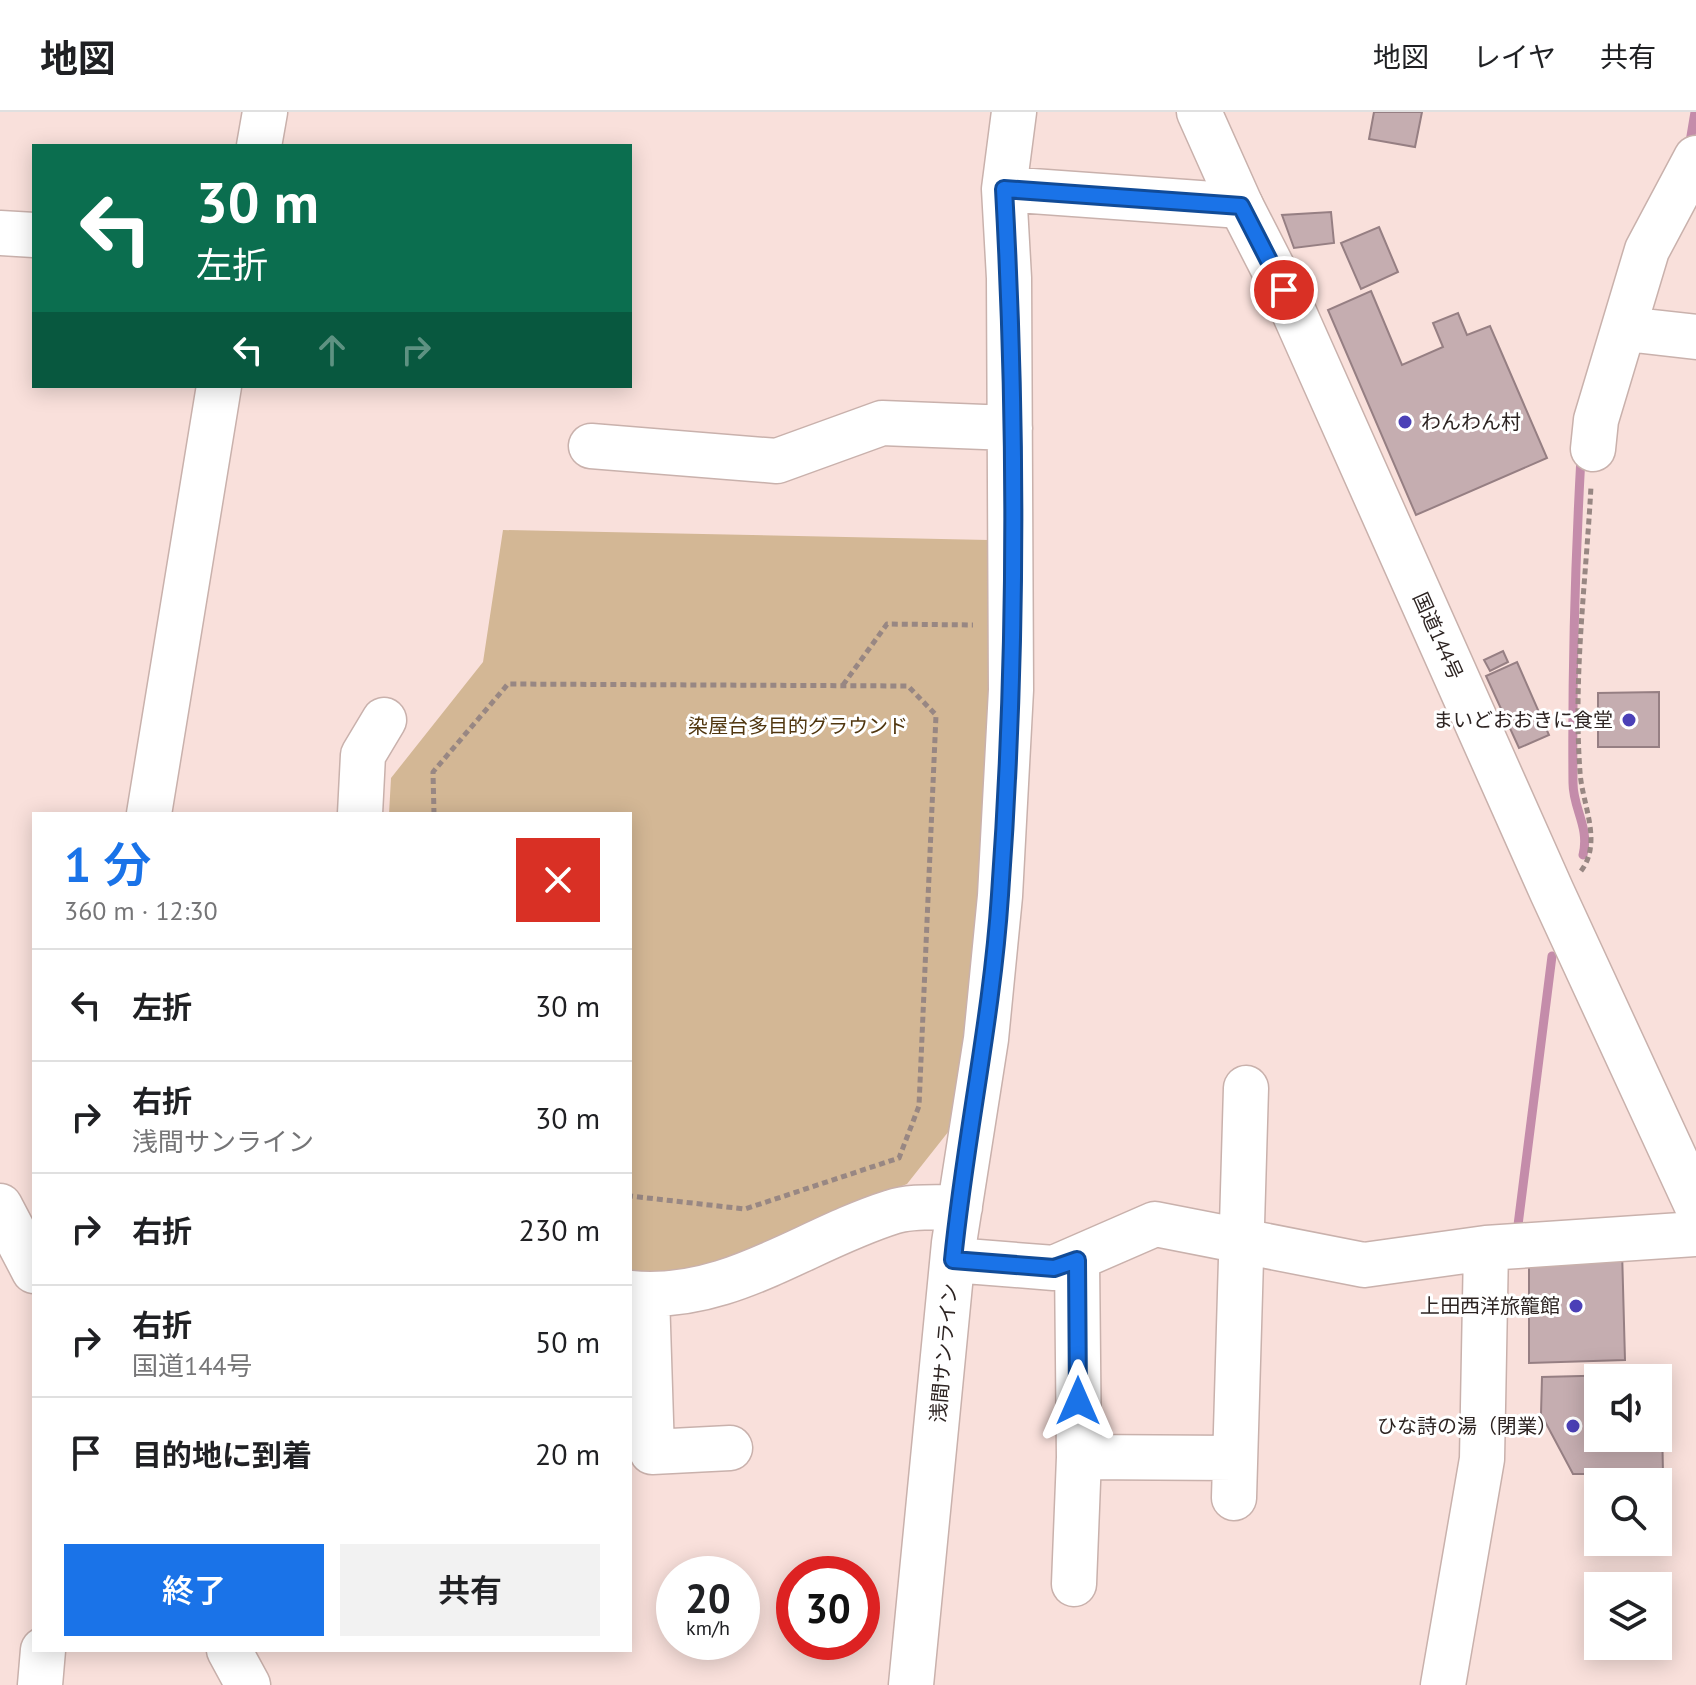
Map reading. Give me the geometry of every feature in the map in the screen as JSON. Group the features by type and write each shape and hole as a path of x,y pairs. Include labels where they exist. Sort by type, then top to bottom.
{"main road":[{"path":"259,144 265,112"},
{"name":"浅間サンライン","path":"911,1685 953,1260 986,1039 1000,896 1011,626 1004,189 1014,112"},
{"name":"国道144号","path":"1199,112 1241,206 1284,290 1552,892 1696,1204"},
{"path":"1593,449 1596,420 1626,329 1647,250 1696,158"},
{"path":"1004,189 1241,206"},
{"path":"0,233 32,235"},
{"path":"1626,329 1696,337"},
{"path":"149,812 219,388"},
{"path":"591,446 777,461 882,423 1010,428"},
{"path":"360,812 363,755 384,720"},
{"path":"1079,1457 1234,1478 1246,1088"},
{"path":"730,1448 652,1452 638,1294 698,1291 764,1270 895,1210 960,1207"},
{"path":"10,1210 32,1266"},
{"path":"953,1260 1054,1268 1155,1224 1364,1265 1486,1248 1696,1234"},
{"path":"1443,1685 1482,1459 1486,1248"},
{"path":"1074,1584 1079,1457 1077,1260"},
{"path":"40,1685 43,1652"},
{"path":"230,1652 248,1685"}],"path":[{"path":"1590,860 1591,825 1580,773 1581,603 1587,558 1593,449"},
{"path":"843,686 887,624 1011,626"},
{"path":"434,812 433,772 508,684 908,686 936,715 919,1106 899,1158 745,1209 632,1196"}],"green space":[{"name":"染屋台多目的グラウンド","path":"503,530 989,540 989,693 981,906 956,1122 907,1184 693,1271 632,1273 632,812 389,812 391,778 483,662"}],"building":[{"path":"1374,112 1422,112 1415,147 1369,139"},
{"path":"1331,212 1334,243 1294,248 1282,215"},
{"path":"1379,227 1398,272 1361,289 1341,243"},
{"path":"1371,291 1402,365 1443,347 1433,323 1458,313 1467,335 1490,326 1547,458 1416,515 1328,310"},
{"path":"1503,651 1508,662 1490,671 1484,660"},
{"path":"1517,662 1549,735 1519,748 1486,676"},
{"name":"まいどおおきに食堂","path":"1659,692 1659,747 1598,747 1598,693"},
{"name":"上田西洋旅籠館","path":"1622,1250 1625,1360 1529,1363 1529,1252"},
{"name":"ひな詩の湯（閉業）","path":"1584,1376 1584,1452 1663,1452 1663,1468 1584,1468 1584,1474 1573,1474 1541,1414 1542,1377"}],"waterway":[{"path":"1689,148 1695,112"},
{"path":"1581,457 1574,620 1573,783 1583,827 1583,855"},
{"path":"1517,1233 1552,956"}],"place":[{"name":"わんわん村","path":"1405,422"},
{"name":"まいどおおきに食堂","path":"1629,720"},
{"name":"上田西洋旅籠館","path":"1576,1306"},
{"name":"ひな詩の湯（閉業）","path":"1573,1426"}],"route":[{"path":"1078,1401 1077,1260 1054,1268 953,1260 986,1039 998,924 1011,690 1009,278 1004,189 1241,206 1284,290"}]}
